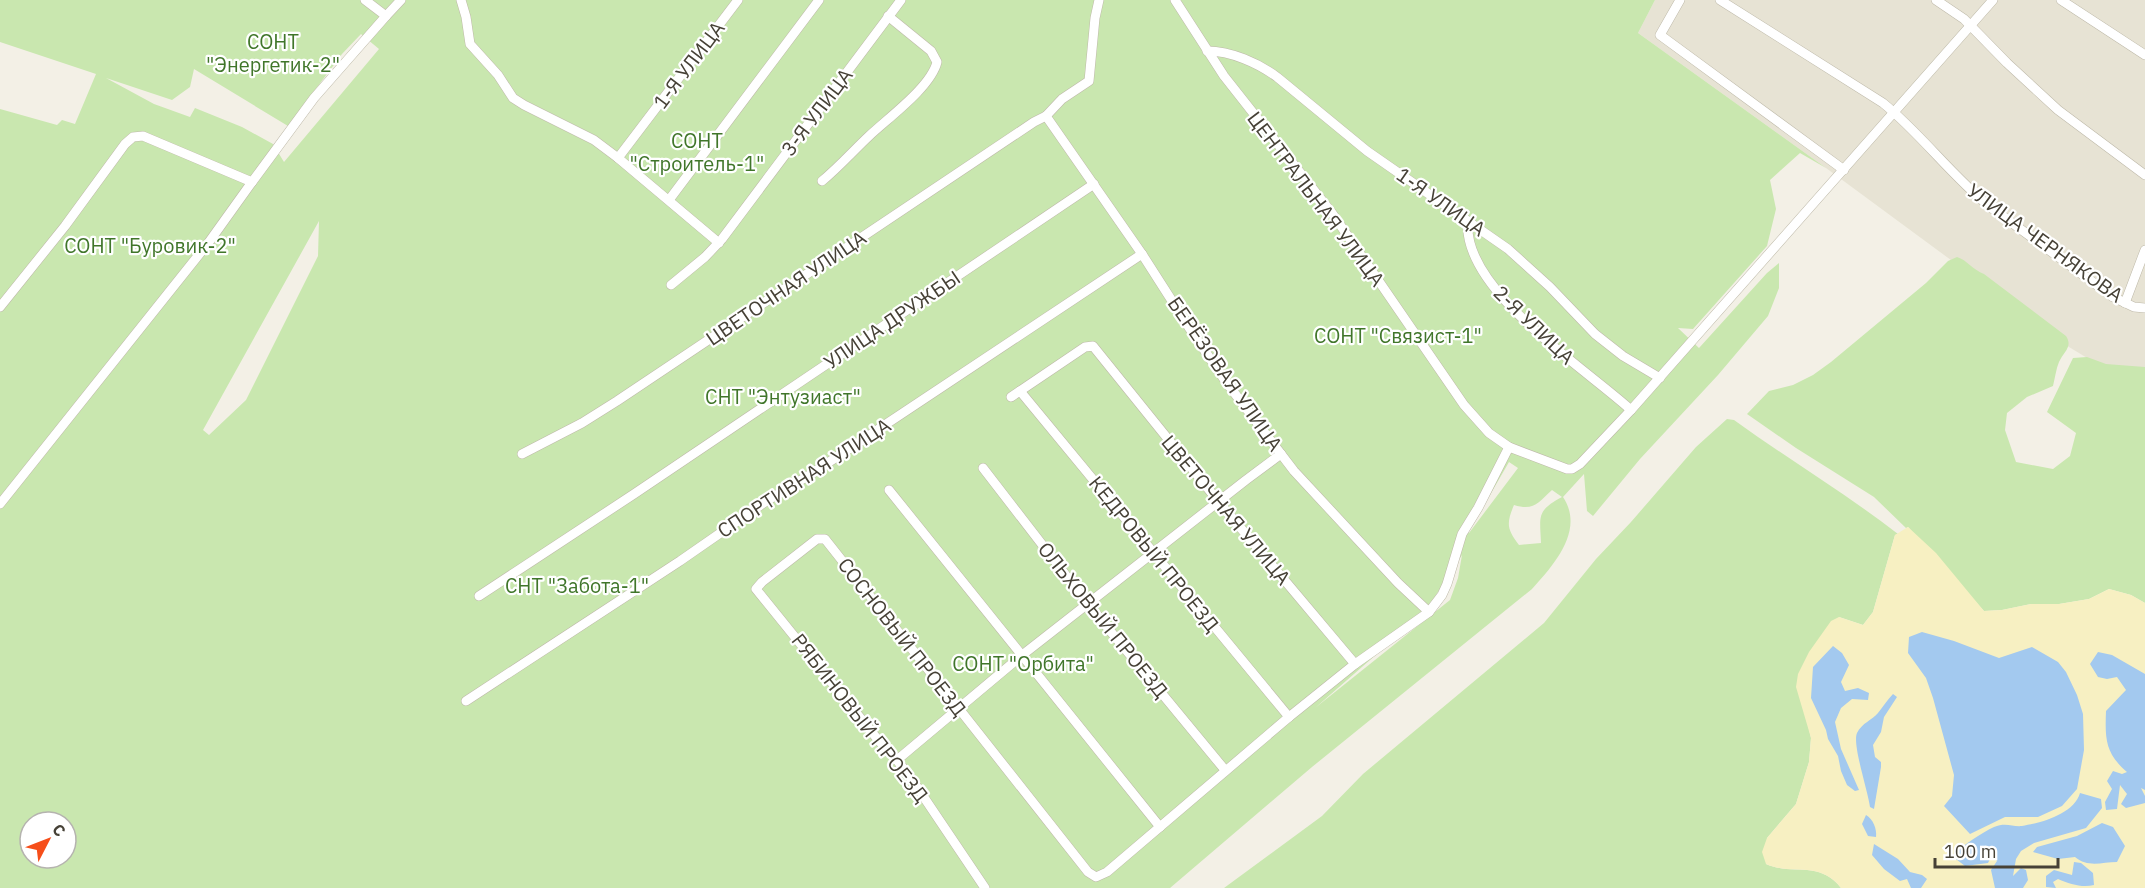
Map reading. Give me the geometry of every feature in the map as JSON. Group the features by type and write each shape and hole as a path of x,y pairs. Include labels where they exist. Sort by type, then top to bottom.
{"street":[{"path":"365,0 386,16"},
{"path":"0,504 209,242 315,98 401,0"},
{"path":"461,0 470,44 498,75 513,98 582,133 618,158 719,243"},
{"name":"1-Я УЛИЦА","path":"618,158 738,0"},
{"path":"669,200 819,0"},
{"name":"3-Я УЛИЦА","path":"671,285 719,243 901,0"},
{"name":"ЦВЕТОЧНАЯ УЛИЦА","path":"522,454 582,423 617,401 1046,116 1062,99 1089,81 1095,18 1100,0"},
{"name":"ЦЕНТРАЛЬНАЯ УЛИЦА","path":"1175,0 1240,99 1332,213 1464,405 1489,433 1509,447 1560,468 1572,469 1580,464 1631,410"},
{"path":"1680,0 1660,35 1844,170"},
{"name":"УЛИЦА ЧЕРНЯКОВА","path":"1720,0 1883,103 1973,193 2104,290 2125,303 2145,308"},
{"path":"1936,0 1958,14 2058,110 2145,175"},
{"path":"1631,410 1994,0"},
{"path":"2061,0 2145,55"},
{"path":"822,181 900,110 936,67 937,62 931,51 888,16"},
{"name":"1-Я УЛИЦА","path":"1207,51 1227,53 1270,72 1367,151 1508,249 1526,264 1595,334 1623,356 1660,378"},
{"name":"БЕРЁЗОВАЯ УЛИЦА","path":"1046,116 1142,254 1226,382 1281,454 1333,515 1414,600 1429,612"},
{"path":"0,307 133,137 143,136 252,182"},
{"name":"УЛИЦА ДРУЖБЫ","path":"479,596 1094,184"},
{"name":"2-Я УЛИЦА","path":"1468,220 1469,240 1475,259 1493,285 1545,340 1631,410"},
{"path":"2125,303 2145,250"},
{"name":"СПОРТИВНАЯ УЛИЦА","path":"466,701 1142,254"},
{"name":"ЦВЕТОЧНАЯ УЛИЦА","path":"1011,397 1085,347 1093,346 1218,501 1355,664"},
{"name":"КЕДРОВЫЙ ПРОЕЗД","path":"1020,391 1289,717"},
{"path":"889,490 1160,827 1225,770 1355,664 1429,612 1442,595 1456,556 1458,543 1509,447"},
{"path":"897,760 1021,656 1281,454"},
{"name":"ОЛЬХОВЫЙ ПРОЕЗД","path":"983,468 1088,604 1225,770"},
{"name":"СОСНОВЫЙ ПРОЕЗД","path":"791,560 817,539 825,539 1088,872 1096,877 1107,872 1160,827"},
{"name":"РЯБИНОВЫЙ ПРОЕЗД","path":"791,560 756,589 879,741 897,760 985,888"}],"shaded area":[{"path":"1655,0 2145,0 2145,393 2069,347 1638,33"}],"green space":[{"path":"0,0 1655,0 1638,33 1826,168 1800,153 1770,180 1776,209 1767,246 1693,329 1678,328 1699,348 1767,273 1779,263 1779,288 1768,316 1718,375 1640,459 1593,516 1587,511 1584,474 1563,497 1569,509 1571,522 1569,534 1557,558 1532,589 1312,767 1170,888 0,888 0,109 57,125 62,120 75,124 96,74 0,42","holes":["361,34 379,49 284,162 273,144 242,127 195,108 190,117 154,104 106,78 172,100 190,87 194,69 288,126 342,54","319,221 318,256 246,400 209,435 203,430","1509,462 1518,468 1469,533","1552,490 1562,497 1548,506 1541,515 1541,543 1519,545 1509,526 1514,505 1521,507 1535,505","1462,555 1458,578 1450,600 1315,708 1425,612"]},
{"path":"1957,257 1984,274 2066,336 2069,343 2058,365 2053,386 2027,397 2007,413 2005,430 2016,462 2053,469 2070,456 2076,433 2047,412 2073,358 2087,357 2106,364 2145,367 2145,603 2131,595 2109,589 2089,599 1984,611 1908,527 1906,528 1874,497 1747,414 1769,391 1793,385 1813,375 1831,362 1926,283 1948,261"},
{"path":"1727,419 1734,420 1858,504 1898,534 1895,535 1873,612 1863,625 1839,617 1807,720 1811,738 1809,762 1796,804 1767,838 1766,864 1786,869 1815,871 1833,879 1841,888 1224,888 1322,816 1363,774 1544,623 1596,559 1696,447"}],"sand":[{"path":"1908,527 1936,553 1984,611 2089,599 2109,589 2131,595 2145,603 2145,888 1841,888 1833,879 1815,871 1786,869 1766,864 1762,852 1767,838 1796,804 1809,762 1811,738 1796,687 1798,674 1809,652 1831,621 1839,617 1863,625 1873,612 1895,535"}],"water":[{"path":"1922,632 1999,658 2032,647 2058,662 2066,672 2083,714 2084,750 2077,789 2062,806 2038,817 2005,817 1970,834 1944,806 1952,796 1954,775 1926,678 1908,653 1909,637"},
{"path":"1833,646 1842,653 1849,665 1841,682 1845,691 1858,688 1869,693 1868,700 1852,699 1841,708 1835,722 1841,749 1859,790 1855,791 1847,785 1838,756 1828,739 1811,698 1813,667"},
{"path":"2098,652 2112,655 2145,674 2145,790 2141,788 2145,796 2145,803 2126,808 2121,804 2127,794 2120,785 2117,809 2106,810 2105,802 2112,789 2107,781 2113,771 2122,774 2127,772 2110,752 2106,738 2106,711 2126,690 2117,677 2107,679 2098,677 2090,664"},
{"path":"1893,694 1897,697 1884,717 1881,732 1873,745 1875,757 1881,762 1874,809 1870,807 1856,739 1859,730 1878,713"},
{"path":"2080,793 2101,799 2102,808 2086,828 2034,843 2021,851 2016,859 2013,876 2021,868 2026,870 2028,880 2023,888 1995,888 1991,870 1997,861 1992,855 1988,863 1965,866 1952,856 1972,840 1994,827 2022,826 2056,816 2071,807"},
{"path":"1866,815 1874,825 1876,837 1868,836 1862,824"},
{"path":"2102,823 2113,827 2125,846 2117,862 2095,864 2075,857 2058,859 2033,852 2037,847 2077,836"},
{"path":"1874,844 1898,859 1910,872 1927,879 1921,888 1911,888 1907,879 1900,881 1884,869 1872,855"},
{"path":"2074,862 2081,863 2093,873 2094,885 2076,885 2058,879 2053,882 2056,888 2046,887 2046,876 2054,870 2072,875"}],"park label":[{"name":"СОНТ \"Энергетик-2\"","path":"273,54"},
{"name":"СОНТ \"Строитель-1\"","path":"697,152"},
{"name":"СОНТ \"Буровик-2\"","path":"150,246"},
{"name":"СОНТ \"Связист-1\"","path":"1398,336"},
{"name":"СНТ \"Энтузиаст\"","path":"783,397"},
{"name":"СНТ \"Забота-1\"","path":"577,586"},
{"name":"СОНТ \"Орбита\"","path":"1023,664"}]}
